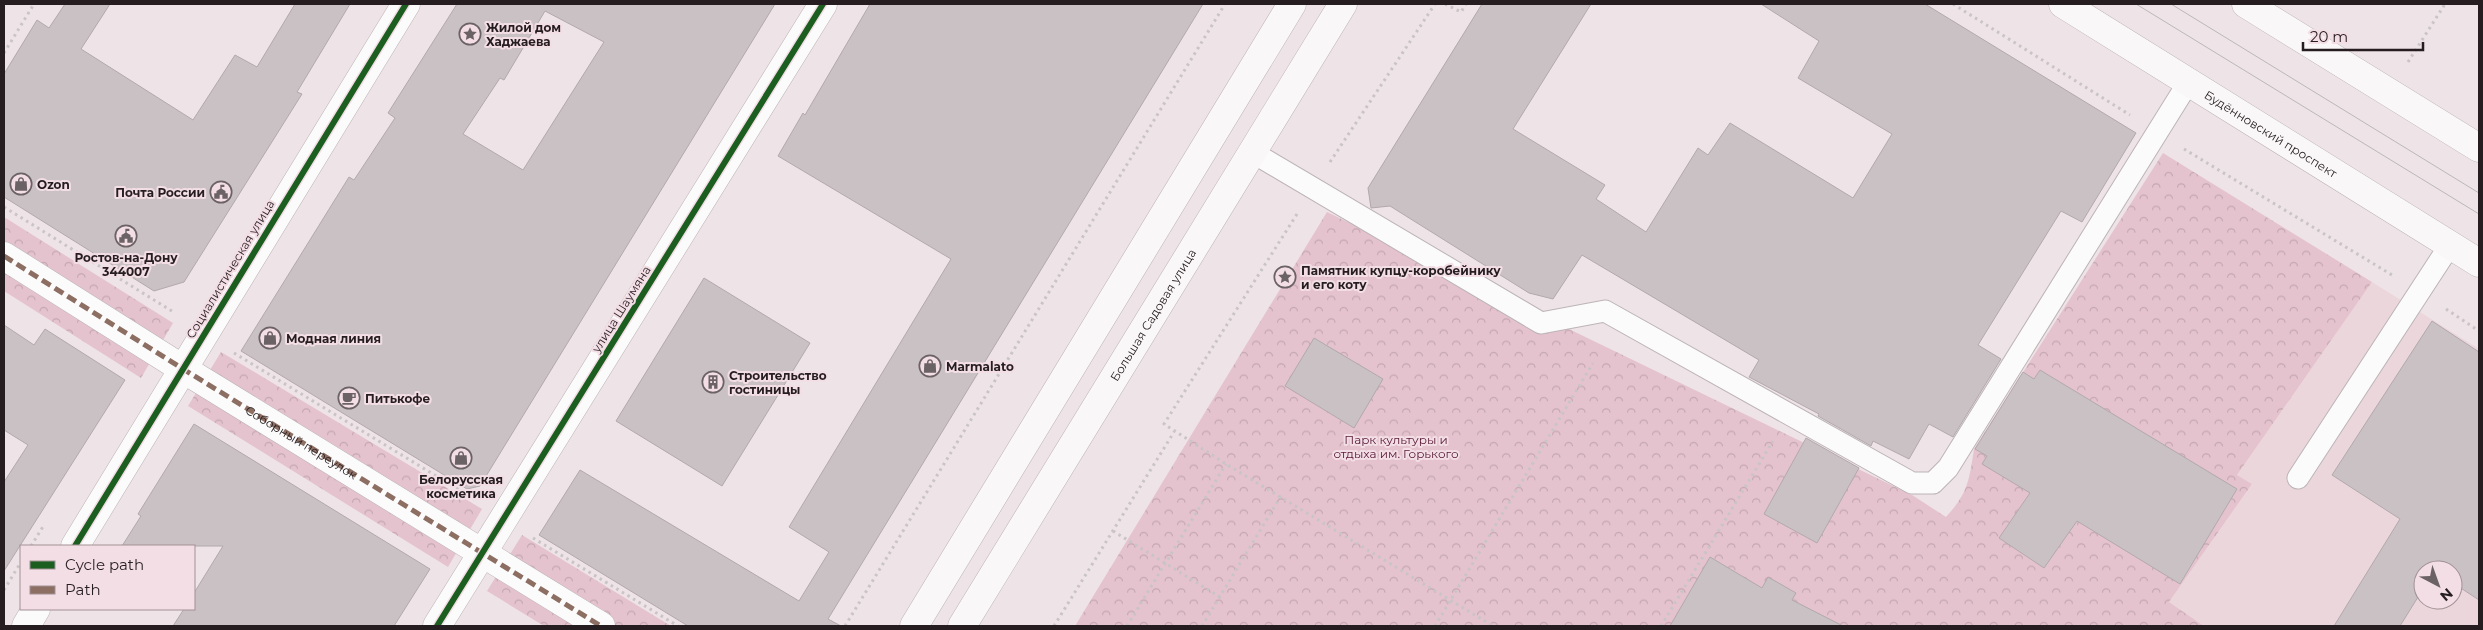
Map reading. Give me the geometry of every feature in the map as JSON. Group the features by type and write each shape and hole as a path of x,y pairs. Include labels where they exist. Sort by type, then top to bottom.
{"main road":[{"path":"914,626 1292,4"},
{"name":"Большая Садовая улица","path":"962,626 1343,4"},
{"name":"Будённовский проспект","path":"2063,4 2479,263"},
{"path":"2246,4 2479,148"}],"street":[{"name":"Социалистическая улица","path":"76,545 406,4"},
{"name":"улица Шаумяна","path":"437,626 484,554 823,4"},
{"name":"Соборный переулок","path":"4,256 184,370 601,626"},
{"path":"26,626 35,610"}],"lane":[{"path":"1252,152 1542,324 1605,311 1912,483 1933,483 1948,468 2188,83"},
{"path":"2298,478 2421,293 2450,245"}],"path":[{"path":"4,53 34,4"},
{"path":"845,626 1225,4"},
{"path":"1435,4 1313,188 1164,424 1174,432 1492,626"},
{"path":"1445,4 1461,12 1466,4"},
{"path":"1953,4 2158,133 2421,293 2479,331"},
{"path":"2405,67 2445,4"},
{"path":"4,207 175,313"},
{"path":"228,349 480,503"},
{"path":"1435,626 1593,363"},
{"path":"1054,626 1174,432"},
{"path":"1662,626 1761,458"},
{"path":"1128,626 1226,464"},
{"path":"1202,626 1281,496"},
{"path":"1113,531 1220,597"},
{"path":"529,535 678,626"},
{"path":"4,590 20,564"}],"shaded area":[{"path":"2372,282 2479,349 2479,626 2204,626 2169,602 2252,484 2237,475"}],"green space":[{"name":"Парк культуры и отдыха им. Горького","path":"2163,153 2372,282 2237,475 2252,484 2169,602 2204,626 1075,626 1327,212 1912,495 1946,517 1959,501 1966,486 1971,470 1974,449"},
{"path":"4,217 173,323 141,378 4,291"},
{"path":"221,352 482,509 448,567 188,406"},
{"path":"522,535 671,626 544,626 487,591"}],"building":[{"path":"65,4 110,4 81,49 193,120 235,55 257,67 295,4 350,4 297,92 302,94 184,282 154,291 4,197 4,74 37,20 49,28"},
{"path":"457,4 775,4 480,486 467,489 241,351 349,177 354,180 395,118 388,113","holes":["545,11 604,42 523,170 463,134 500,78 504,80"]},
{"path":"870,4 1203,4 828,619 841,626 688,626 539,535 580,470 799,601 829,552 789,527 951,259 778,156 803,113 805,115"},
{"path":"1482,4 1591,4 1513,129 1605,185 1596,199 1646,232 1698,148 1708,155 1730,123 1853,198 1892,134 1798,78 1819,41 1761,4 1925,4 2136,133 2082,222 2061,211 1978,345 2001,359 1953,437 1929,424 1909,459 1873,441 1871,446 1818,416 1819,414 1749,377 1759,360 1582,255 1553,299 1529,293 1390,206 1371,208 1368,188"},
{"name":"Строительство гостиницы","path":"704,278 810,343 722,486 616,421"},
{"path":"2432,321 2479,352 2479,600 2463,590 2463,560 2413,560 2413,605 2400,626 2334,626 2400,519 2332,475"},
{"path":"4,325 34,345 45,329 125,380 4,571 4,482 28,445 4,430"},
{"path":"1314,338 1383,379 1354,428 1285,386"},
{"path":"2040,370 2237,489 2180,584 2077,521 2044,568 1999,538 2030,493 1982,464 1987,456 1975,449 2023,372 2034,379"},
{"path":"194,424 430,569 394,626 173,626 183,610 195,610 195,591 223,546 123,545 141,516 138,514"},
{"path":"1806,438 1859,468 1817,543 1764,514"},
{"path":"1710,557 1762,588 1768,577 1796,593 1792,600 1843,626 1670,626"}],"tram line":[{"path":"2136,4 2479,214"},
{"path":"2171,4 2479,193"}],"marked path":[{"path":"4,256 183,369 601,626"}],"cycle path":[{"path":"76,545 406,4"},
{"path":"437,626 823,4"}],"place":[{"name":"Жилой дом Хаджаева","path":"470,34"},
{"name":"Ozon","path":"21,184"},
{"name":"Почта России","path":"221,192"},
{"name":"Ростов-на-Дону 344007","path":"126,236"},
{"name":"Памятник купцу-коробейнику и его коту","path":"1285,277"},
{"name":"Модная линия","path":"270,338"},
{"name":"Marmalato","path":"930,366"},
{"name":"Строительство гостиницы","path":"713,382"},
{"name":"Питькофе","path":"349,398"},
{"name":"Белорусская косметика","path":"461,458"}]}
